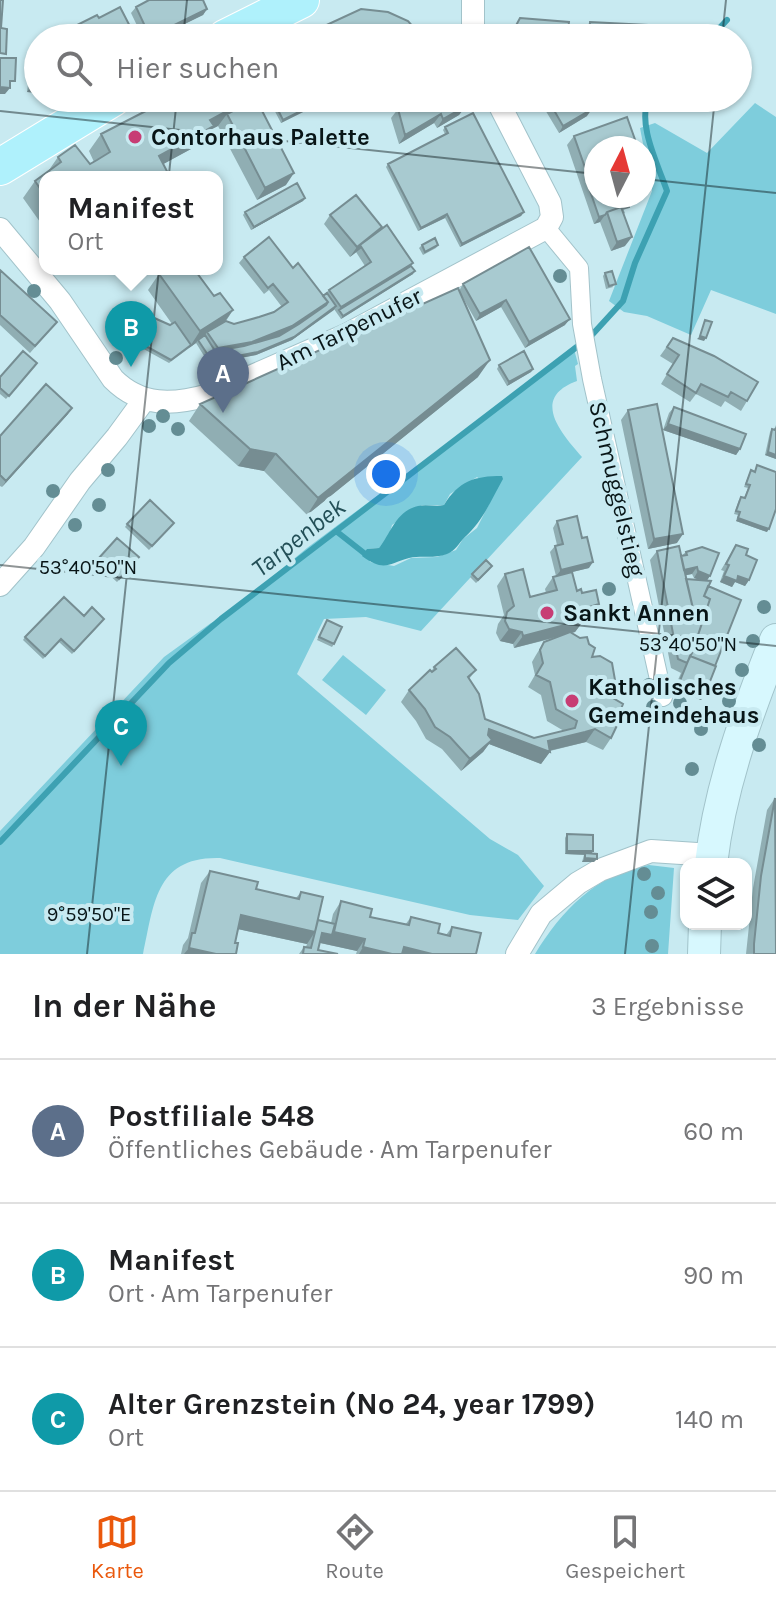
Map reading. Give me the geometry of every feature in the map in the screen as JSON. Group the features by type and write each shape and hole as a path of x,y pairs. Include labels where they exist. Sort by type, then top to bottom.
{"main road":[{"path":"253,24 301,0"},
{"path":"0,167 90,112"},
{"path":"712,858 723,791 776,640"},
{"path":"704,954 705,930"}],"street":[{"path":"473,0 473,24"},
{"path":"503,112 550,203 552,217 546,228"},
{"name":"Schmuggelstieg","path":"546,228 579,268 582,324 591,374 663,697"},
{"name":"Am Tarpenufer","path":"144,400 165,403 209,395 346,335 546,228"},
{"path":"0,229 60,301 113,379 121,388 144,400 80,481 34,547 0,585"},
{"path":"517,954 541,914 578,883 600,870 651,851 698,858"}],"shaded area":[{"path":"755,103 776,117 776,314 711,290 691,335 647,316 624,312 609,301 645,208 656,208 656,136 642,136 640,128 655,123 707,153 746,112 752,112"},
{"path":"574,349 578,364 575,366 577,381 563,388 552,406 559,427 582,457 421,631 366,617 324,619 297,674 490,839 518,855 544,886 518,920 470,915 220,858 198,860 182,865 161,887 143,954 0,954 0,831 164,657 221,619 307,548","holes":["477,477 495,492 477,528 463,539 456,550 437,557 411,558 394,566 370,562 367,549 379,548 389,536 392,525 422,505 444,505 450,494"]},
{"path":"502,476 482,517 447,554 409,558 386,565 376,564 362,556 367,549 379,548 399,518 410,509 421,505 444,505 455,490 468,482"},
{"path":"343,655 386,690 366,715 322,680"},
{"path":"649,865 674,868 668,954 535,954 557,923 582,896 613,877"}],"building":[{"path":"0,0 3,0 1,28 7,29 6,54 0,53"},
{"path":"149,0 203,0 207,9 176,24 144,24 136,7"},
{"path":"120,7 129,24 79,24 97,15 99,18"},
{"path":"361,9 388,12 411,24 329,24"},
{"path":"520,18 569,22 569,24 517,24"},
{"path":"0,58 16,58 15,81 10,81 10,88 0,87"},
{"path":"144,112 225,112 210,120 214,126 159,156 167,171 49,171 61,162 58,157 75,145 90,164 110,152 101,134"},
{"path":"263,112 294,173 265,188 227,114"},
{"path":"279,112 299,112 283,120"},
{"path":"399,112 455,112 443,119 441,114 405,135"},
{"path":"555,112 587,112 563,126"},
{"path":"473,113 524,212 462,244 447,214 421,228 388,164 448,133 445,127"},
{"path":"627,117 634,136 584,136 584,165 574,136"},
{"path":"297,183 305,198 254,227 245,212"},
{"path":"356,195 382,227 357,247 330,215"},
{"path":"596,208 618,208 607,212 599,217"},
{"path":"621,208 632,237 617,242 607,212"},
{"path":"387,225 413,263 341,307 329,290 371,262 360,245"},
{"path":"269,237 293,268 298,263 328,302 292,326 252,342 218,348 207,332 226,321 234,324 274,312 288,302 273,284 268,288 244,257"},
{"path":"435,238 438,245 425,252 422,245"},
{"path":"529,247 570,319 529,342 506,300 480,314 463,284"},
{"path":"411,266 415,271 343,316 339,310"},
{"path":"0,270 57,322 35,346 0,315"},
{"path":"612,271 616,284 609,286 605,273"},
{"path":"160,275 198,275 214,296 220,293 233,310 200,331"},
{"path":"458,288 490,360 318,498 276,454 250,449 200,404"},
{"path":"327,293 336,306 294,337 258,352 212,361 198,340 205,335 215,351 279,336 326,305 328,302 323,296"},
{"path":"123,304 170,325 175,322 191,345 171,360 113,328"},
{"path":"705,320 712,322 706,338 700,336"},
{"path":"673,338 714,356 758,382 747,401 731,392 728,397 701,384 696,393 667,374 679,355 667,347"},
{"path":"23,351 37,363 9,396 0,388 0,377"},
{"path":"524,351 533,369 509,382 499,365"},
{"path":"46,384 72,408 6,481 0,475 0,436"},
{"path":"657,404 683,534 654,539 628,410"},
{"path":"674,407 746,434 740,449 668,424"},
{"path":"776,428 776,455 768,452 772,429"},
{"path":"757,465 776,472 776,509 769,529 738,518 740,512 736,511 750,485 746,484 751,470 755,472"},
{"path":"150,500 174,523 152,546 127,524"},
{"path":"577,516 582,538 587,537 593,562 561,570 555,546 563,544 557,521"},
{"path":"117,538 139,557 119,579 98,559"},
{"path":"736,545 748,549 746,555 757,560 749,580 738,576 737,581 724,576 729,565 726,564"},
{"path":"679,546 694,613 704,617 696,641 684,639 686,650 692,653 687,663 678,659 657,551"},
{"path":"702,547 719,553 710,576 698,571 697,567 684,570 681,556"},
{"path":"486,560 492,566 478,580 472,574"},
{"name":"Sankt Annen","path":"523,569 530,597 557,590 553,577 572,572 577,591 596,590 599,604 586,608 587,612 582,614 584,620 523,636 522,632 509,629 505,621 507,612 514,606 505,574"},
{"path":"686,579 711,581 704,596 710,599 704,617 694,613"},
{"path":"708,586 741,600 715,666 690,656 692,653 685,646 692,647 696,641 710,599 704,596"},
{"path":"64,597 84,616 92,607 104,619 74,651 61,639 45,656 25,637"},
{"path":"327,620 342,627 334,644 319,637"},
{"path":"570,632 580,638 587,637 589,644 595,648 592,657 600,656 612,663 615,680 606,694 623,704 622,715 611,738 595,729 548,741 550,752 489,729 488,735 492,740 470,759 450,737 435,727 409,690 456,648 476,670 468,677 479,694 485,719 534,738 575,728 577,721 556,709 550,682 536,675 543,663 540,650 544,642"},
{"path":"690,656 716,666 705,694 679,683"},
{"path":"775,798 776,954 754,954 761,876"},
{"path":"567,834 593,835 593,851 567,851"},
{"path":"585,853 597,854 597,859 585,858"},
{"path":"210,871 258,882 256,889 299,899 301,892 323,897 315,932 241,915 236,954 216,954 189,948"},
{"path":"341,901 372,909 370,917 409,925 411,917 440,924 438,933 450,936 452,927 481,933 476,954 432,954 404,947 402,954 392,954 363,947 365,939 334,932"},
{"path":"318,920 335,924 332,935 322,933 318,950 338,954 303,954 304,947 311,948"}],"waterway":[{"name":"Tarpenbek","path":"723,24 727,20"},
{"name":"Tarpenbek","path":"0,842 169,663 221,619 591,336 623,301 635,263 667,191 654,157 646,112"},
{"path":"336,531 364,553"}],"place":[{"name":"Contorhaus Palette","path":"135,137"},
{"name":"Manifest","path":"131,367"},
{"name":"Postfiliale 548","path":"223,413"},
{"name":"Sankt Annen","path":"547,613"},
{"name":"Katholisches Gemeindehaus","path":"572,701"},
{"name":"Alter Grenzstein (No 24, year 1799)","path":"121,766"}]}
